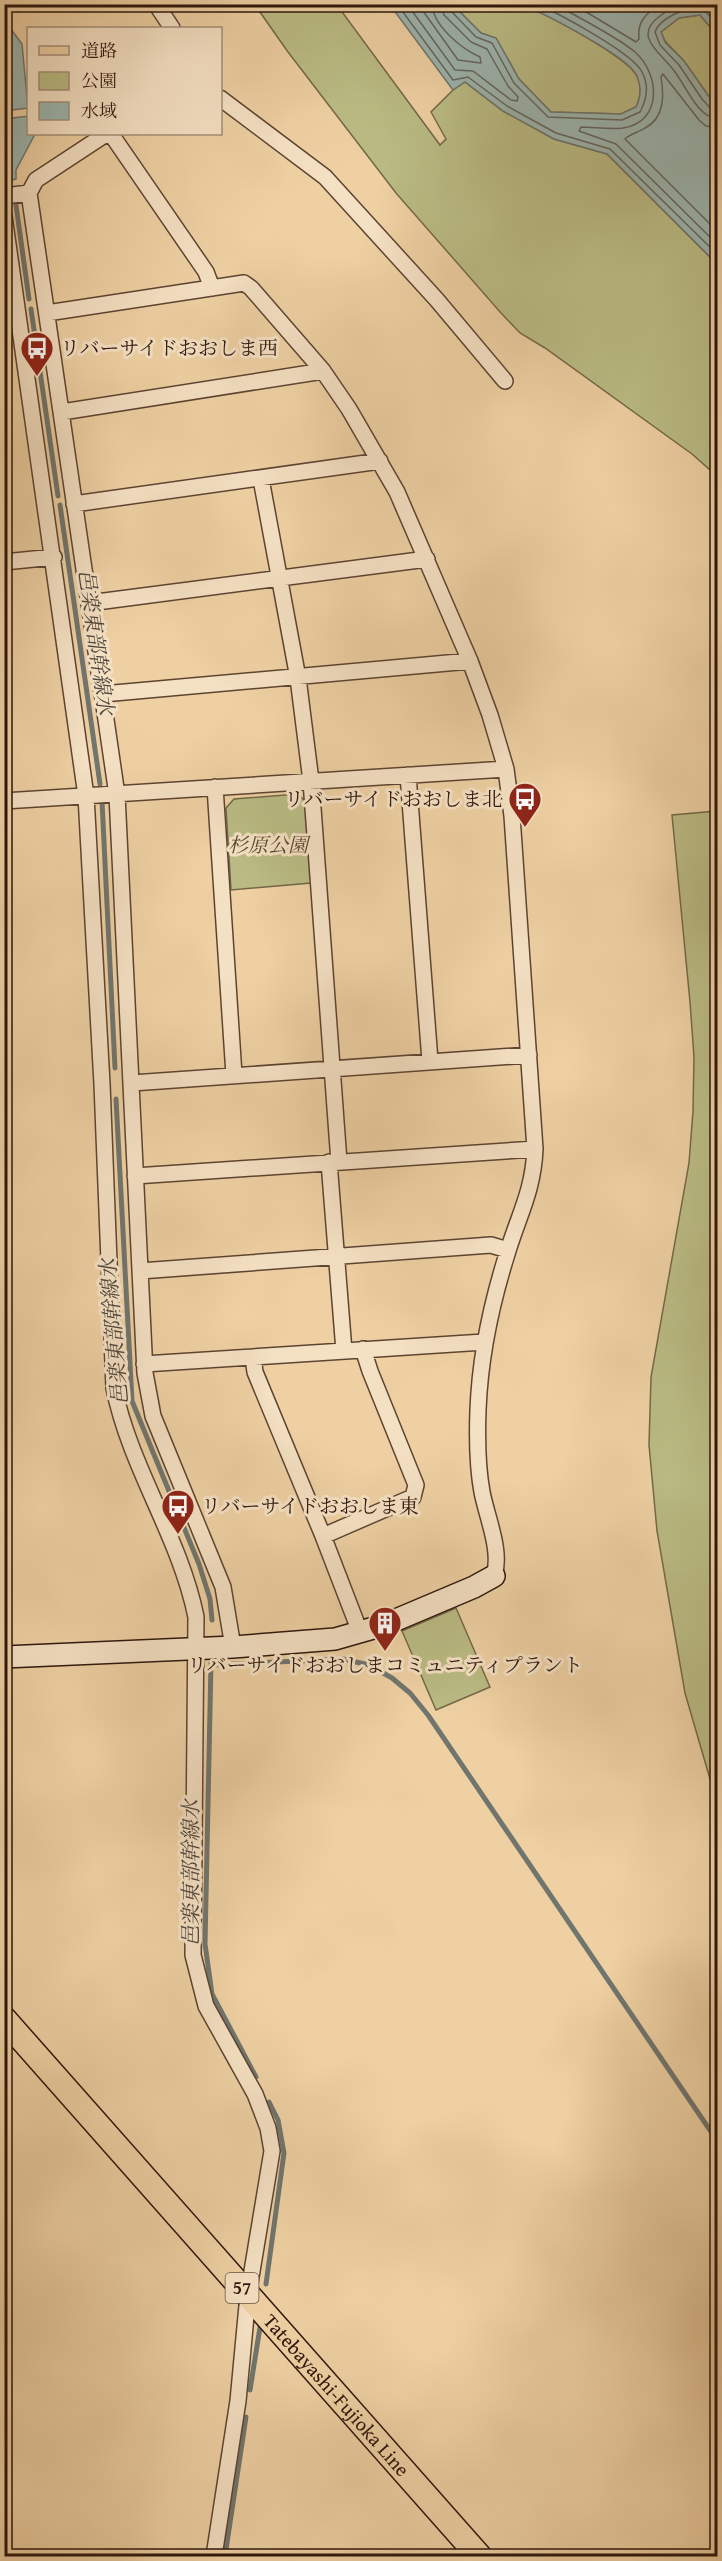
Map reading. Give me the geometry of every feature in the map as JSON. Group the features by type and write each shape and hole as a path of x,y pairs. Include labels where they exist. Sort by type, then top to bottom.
{"main road":[{"name":"Tatebayashi-Fujioka Line","path":"4,2019 479,2556"}],"street":[{"path":"156,4 171,27"},
{"path":"222,100 325,177 437,300 505,381"},
{"path":"104,135 36,180 29,193 117,795 144,1364 153,1416 223,1587 233,1647"},
{"path":"112,135 206,272 212,288"},
{"path":"4,196 29,193"},
{"path":"4,216 9,284 54,557 87,796 102,1084 114,1388 123,1427 186,1579 196,1617 193,1955 206,2006 255,2094 268,2128 272,2151 249,2295 238,2401 213,2556"},
{"path":"4,1657 233,1647 335,1639 360,1632 474,1587 494,1576 496,1556 482,1491 478,1447 478,1409 484,1342 492,1303 508,1250 530,1191 535,1149 512,816 506,769 470,661 427,558 380,461 323,371 252,288 244,283 47,313"},
{"path":"62,412 323,371"},
{"path":"74,504 380,461"},
{"path":"261,479 298,678 311,781 332,1068 336,1256 344,1351"},
{"path":"4,562 54,557"},
{"path":"89,603 427,558"},
{"path":"103,694 470,661"},
{"path":"4,801 506,769"},
{"path":"408,775 430,1061"},
{"path":"215,787 234,1075"},
{"path":"132,1083 529,1055"},
{"path":"135,1176 535,1149"},
{"path":"140,1271 491,1245 508,1250"},
{"path":"144,1364 484,1342"},
{"path":"323,1536 413,1497 416,1485 363,1349"},
{"path":"254,1357 255,1372 360,1632"}],"green space":[{"path":"496,3 522,5 563,23 616,56 635,73 640,90 636,107 621,114 551,112 519,79 496,38 481,33 453,5"},
{"path":"255,5 337,5 440,145 446,139 431,112 453,90 465,82 503,111 554,139 607,154 717,264 717,476 692,454 545,348 520,333 396,193"},
{"path":"700,15 717,35 717,108 684,61 665,41 661,32 679,18"},
{"name":"杉原公園","path":"298,794 305,801 311,883 231,890 226,808 234,799"},
{"path":"718,811 717,1803 685,1693 657,1531 649,1445 651,1377 689,1163 693,1111 694,1057 672,815"},
{"path":"456,1608 490,1687 436,1710 402,1631"}],"water":[{"path":"390,5 453,5 481,33 496,38 519,79 551,112 621,114 636,107 640,96 639,80 631,68 585,37 523,5 717,5 717,35 700,15 679,18 661,32 665,42 684,61 717,108 717,264 607,154 554,139 503,111 465,82 453,90"},
{"path":"5,21 22,44 27,108 5,111"},
{"path":"27,116 27,135 34,135 16,170 16,179 9,181 5,170 5,119"}],"waterway":[{"name":"邑楽東部幹線水","path":"15,198 29,299"},
{"name":"邑楽東部幹線水","path":"31,309 58,496"},
{"name":"邑楽東部幹線水","path":"60,505 100,784"},
{"name":"邑楽東部幹線水","path":"102,801 115,1068"},
{"name":"邑楽東部幹線水","path":"116,1099 132,1401 199,1564 210,1599 212,1620"},
{"path":"211,1665 343,1659 369,1665 392,1678 410,1693 428,1715 718,2142"},
{"name":"邑楽東部幹線水","path":"211,1663 205,1944 212,1994 256,2077"},
{"name":"邑楽東部幹線水","path":"266,2284 284,2153 278,2120 269,2102"},
{"name":"邑楽東部幹線水","path":"250,2390 261,2321"},
{"name":"邑楽東部幹線水","path":"225,2556 246,2417"}],"place":[{"name":"リバーサイドおおしま西","path":"37,377"},
{"name":"リバーサイドおおしま北","path":"525,828"},
{"name":"リバーサイドおおしま東","path":"178,1535"},
{"name":"リバーサイドおおしまコミュニティプラント","path":"385,1652"}]}
